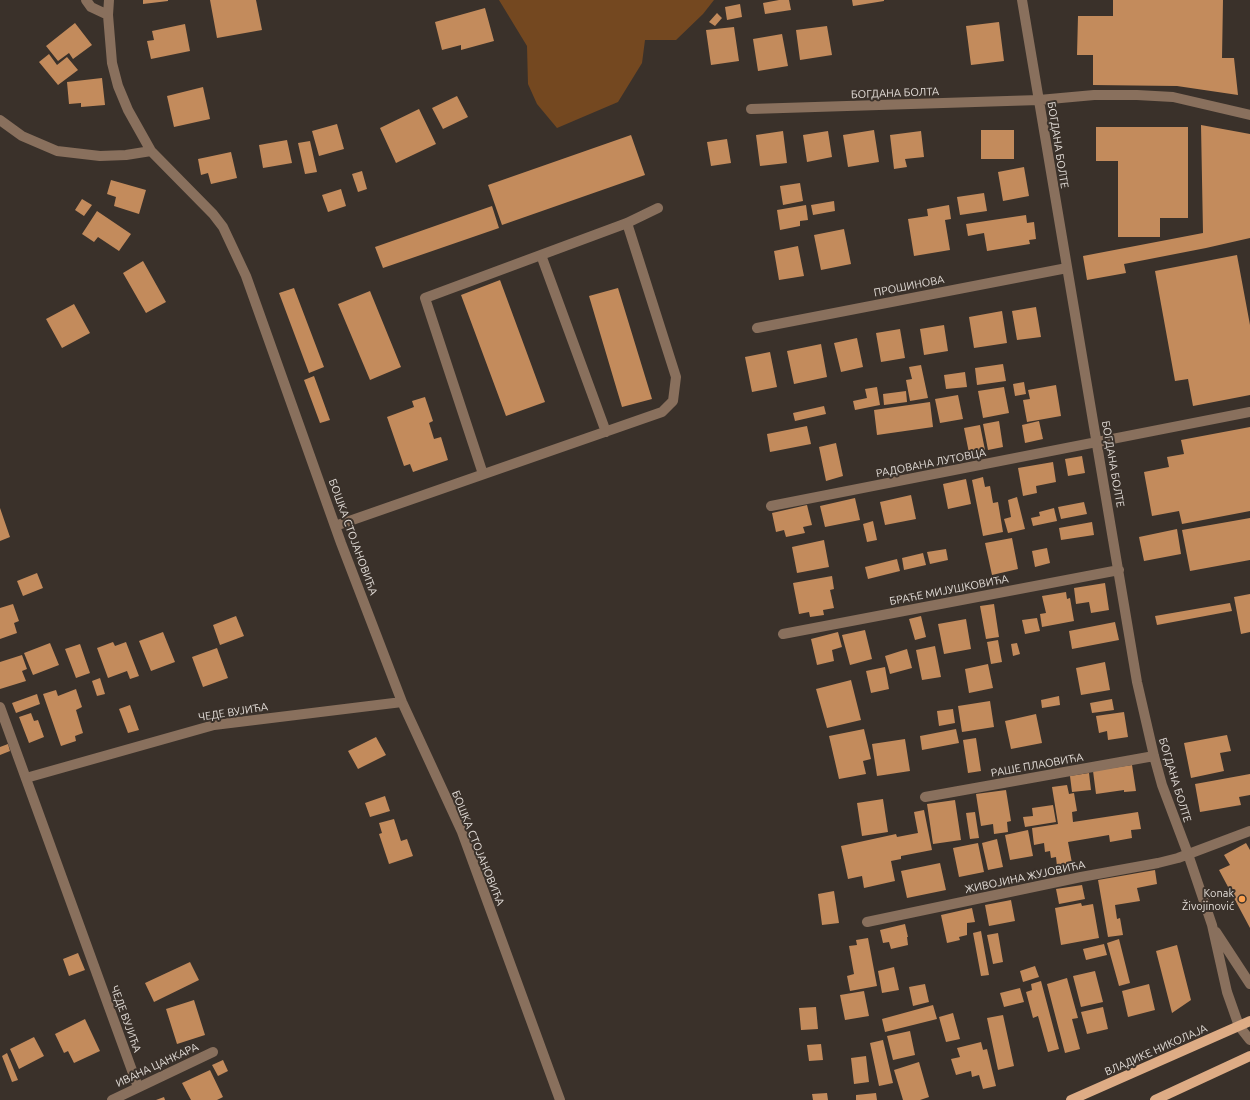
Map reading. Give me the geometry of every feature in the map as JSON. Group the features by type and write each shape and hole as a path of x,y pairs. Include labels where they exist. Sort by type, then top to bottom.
{"main road":[{"name":"ВЛАДИКЕ НИКОЛАЈА","path":"1071,1100 1250,1021"},
{"path":"1155,1100 1250,1056"}],"street":[{"path":"86,0 91,7 108,15"},
{"name":"БОШКА СТОЈАНОВИЋА","path":"109,0 108,15 112,63 118,86 128,110 151,151 213,214 223,227 246,276 335,526 402,702 462,832 560,1100"},
{"name":"БОГДАНА БОЛТЕ","path":"1022,0 1137,682 1162,785 1188,854 1212,925 1228,992 1239,1026 1250,1040"},
{"name":"БОГДАНА БОЛТА","path":"751,109 1039,100 1094,95 1173,97 1250,115"},
{"path":"0,120 22,136 57,151 100,156 126,155 151,151"},
{"path":"483,474 425,298 627,223 658,208"},
{"path":"335,526 662,412 673,401 676,377 627,223"},
{"path":"541,255 606,432"},
{"name":"ПРОШИНОВА","path":"757,328 1067,268"},
{"name":"РАДОВАНА ЛУТОВЦА","path":"771,506 1250,412"},
{"name":"БРАЋЕ МИЈУШКОВИЋА","path":"783,634 1119,570"},
{"name":"ЧЕДЕ ВУЈИЋА","path":"26,778 214,725 402,702"},
{"name":"ЧЕДЕ ВУЈИЋА","path":"0,706 138,1087"},
{"name":"РАШЕ ПЛАОВИЋА","path":"925,797 1154,756"},
{"name":"ЖИВОЈИНА ЖУЈОВИЋА","path":"867,922 1081,877 1158,863 1188,854 1250,831"},
{"name":"БОГДАНА БОЛТЕ","path":"1212,925 1250,984"},
{"name":"ИВАНА ЦАНКАРА","path":"112,1100 213,1052"}],"shaded area":[{"path":"499,0 714,0 703,14 676,40 645,40 642,63 618,102 557,128 537,104 528,84 527,46"}],"building":[{"path":"143,0 168,0 168,1 143,4"},
{"path":"210,0 256,0 262,30 217,38"},
{"path":"789,0 791,10 765,14 763,3"},
{"path":"852,0 884,0 884,1 853,6"},
{"path":"1113,0 1223,0 1222,58 1234,58 1238,95 1177,86 1093,85 1093,55 1077,55 1078,16 1113,16"},
{"path":"740,4 742,17 727,20 725,7"},
{"path":"485,8 494,41 461,50 461,45 442,50 435,22"},
{"path":"717,13 722,18 715,26 709,22"},
{"path":"999,22 1004,61 971,65 966,26"},
{"path":"75,23 92,45 73,59 69,53 58,61 46,46"},
{"path":"185,24 190,51 151,59 147,41 154,40 152,31"},
{"path":"827,26 832,55 800,60 796,30"},
{"path":"734,27 739,61 711,65 706,30"},
{"path":"782,34 788,66 758,71 753,39"},
{"path":"49,54 57,65 67,57 78,70 58,85 39,62"},
{"path":"102,78 105,105 81,107 81,103 69,104 67,82"},
{"path":"203,87 210,119 174,127 167,96"},
{"path":"457,96 468,117 443,129 432,108"},
{"path":"419,109 436,144 396,163 380,128"},
{"path":"337,124 344,149 319,156 312,131"},
{"path":"1201,125 1250,134 1250,238 1124,264 1126,273 1087,280 1083,256 1203,233"},
{"path":"1096,127 1188,127 1188,218 1160,218 1160,237 1118,237 1118,161 1096,161"},
{"path":"874,130 879,162 848,167 843,135"},
{"path":"981,130 1014,130 1014,159 981,159"},
{"path":"783,131 787,163 760,166 756,135"},
{"path":"828,131 832,157 807,162 803,135"},
{"path":"921,131 924,157 905,159 907,167 894,169 890,135"},
{"path":"631,135 645,175 502,225 488,185"},
{"path":"727,139 731,163 711,166 707,142"},
{"path":"287,140 292,163 263,168 259,145"},
{"path":"310,141 317,172 305,174 298,143"},
{"path":"231,152 237,178 211,184 208,173 201,175 198,159"},
{"path":"1024,167 1029,196 1003,201 998,172"},
{"path":"362,171 367,189 358,192 352,174"},
{"path":"111,180 146,190 139,214 114,206 116,197 107,194"},
{"path":"800,183 803,201 783,205 780,186"},
{"path":"341,189 346,206 328,212 322,195"},
{"path":"984,193 987,211 960,215 957,197"},
{"path":"82,199 92,205 84,216 75,210"},
{"path":"834,201 835,211 813,215 811,205"},
{"path":"806,205 808,220 800,221 800,226 780,230 777,210"},
{"path":"949,205 951,219 945,220 950,250 914,256 908,219 928,216 927,209"},
{"path":"492,206 499,228 383,268 375,247"},
{"path":"97,211 131,234 119,251 98,237 94,242 82,234"},
{"path":"1026,215 1027,223 1034,222 1036,239 1029,240 1030,244 987,251 984,233 968,236 966,224"},
{"path":"844,229 851,264 821,270 814,235"},
{"path":"798,246 804,276 779,280 774,251"},
{"path":"1237,255 1250,325 1250,395 1193,406 1188,379 1175,381 1155,271"},
{"path":"143,261 166,302 146,313 123,273"},
{"path":"500,280 545,402 506,416 461,295"},
{"path":"294,288 324,367 309,373 279,293"},
{"path":"618,288 652,399 622,407 589,296"},
{"path":"370,291 401,367 370,380 338,304"},
{"path":"74,304 90,333 62,348 46,319"},
{"path":"1036,307 1041,337 1017,340 1012,311"},
{"path":"1002,311 1007,343 974,348 969,317"},
{"path":"944,325 948,351 924,355 920,329"},
{"path":"900,329 905,358 881,362 876,333"},
{"path":"857,338 863,367 841,372 834,343"},
{"path":"821,344 827,377 794,384 787,351"},
{"path":"770,352 777,387 752,392 745,357"},
{"path":"1003,364 1006,381 977,385 975,368"},
{"path":"921,365 928,398 910,401 906,380 912,379 909,367"},
{"path":"965,372 967,387 946,389 944,375"},
{"path":"314,376 330,420 320,423 304,380"},
{"path":"1024,382 1026,394 1015,396 1013,384"},
{"path":"1056,385 1061,416 1027,422 1023,400 1030,399 1028,390"},
{"path":"877,387 880,405 855,410 853,401 867,398 865,389"},
{"path":"1004,387 1009,413 983,418 978,391"},
{"path":"906,391 907,402 884,405 883,394"},
{"path":"958,395 963,419 940,423 935,399"},
{"path":"425,397 433,421 429,423 434,439 441,437 448,460 413,472 410,464 404,466 387,417 414,407 412,401"},
{"path":"930,402 933,427 877,435 874,410"},
{"path":"824,406 826,414 795,421 793,413"},
{"path":"999,421 1003,447 988,450 983,424"},
{"path":"1039,421 1043,439 1025,443 1022,425"},
{"path":"980,425 985,450 969,453 964,428"},
{"path":"807,426 811,444 770,452 767,434"},
{"path":"1250,427 1250,511 1182,524 1179,511 1152,516 1144,472 1169,467 1167,457 1184,454 1181,440"},
{"path":"836,443 843,476 826,481 819,447"},
{"path":"1082,456 1085,473 1068,476 1065,459"},
{"path":"1053,462 1056,482 1036,486 1037,493 1023,496 1018,468"},
{"path":"983,477 985,487 990,486 993,503 998,502 1003,532 983,536 972,480"},
{"path":"966,479 971,504 948,509 943,484"},
{"path":"911,495 916,519 885,525 880,502"},
{"path":"1017,497 1025,529 1008,533 1004,519 1011,517 1008,500"},
{"path":"855,498 860,520 825,527 820,506"},
{"path":"1084,502 1087,514 1061,519 1058,507"},
{"path":"807,505 812,525 803,527 805,533 786,537 784,530 776,532 772,513"},
{"path":"0,508 10,537 0,541"},
{"path":"1054,508 1057,521 1033,526 1031,518 1040,516 1039,512"},
{"path":"1250,518 1250,560 1190,571 1182,530"},
{"path":"873,521 877,540 867,542 863,524"},
{"path":"1092,522 1094,535 1061,540 1059,528"},
{"path":"1177,529 1181,554 1144,561 1139,537"},
{"path":"1012,538 1018,569 992,575 985,543"},
{"path":"824,540 829,567 797,573 792,547"},
{"path":"1047,548 1050,563 1035,567 1032,551"},
{"path":"946,549 948,560 930,564 927,552"},
{"path":"923,553 926,565 904,570 902,558"},
{"path":"897,559 900,571 868,579 865,567"},
{"path":"37,573 43,588 23,596 17,581"},
{"path":"832,576 834,589 830,590 834,608 823,610 824,615 810,617 809,612 799,614 793,583"},
{"path":"1105,583 1109,610 1091,613 1089,602 1076,604 1074,588"},
{"path":"1066,592 1067,599 1070,598 1074,621 1042,627 1040,614 1046,613 1042,596"},
{"path":"1250,594 1250,632 1241,634 1234,597"},
{"path":"1230,603 1232,611 1157,625 1155,616"},
{"path":"13,604 19,621 14,623 17,633 0,639 0,608"},
{"path":"994,604 999,637 986,639 980,606"},
{"path":"236,616 244,636 220,645 213,625"},
{"path":"921,616 926,637 915,640 909,619"},
{"path":"1037,618 1040,631 1025,634 1022,620"},
{"path":"966,619 971,649 944,654 938,624"},
{"path":"1115,622 1119,640 1072,649 1069,631"},
{"path":"865,630 872,659 850,665 842,635"},
{"path":"163,632 175,662 151,671 139,641"},
{"path":"838,632 842,647 832,650 834,661 817,665 811,639"},
{"path":"998,640 1002,662 991,664 987,642"},
{"path":"113,642 115,646 126,642 139,676 130,679 127,671 108,678 97,648"},
{"path":"50,643 59,665 33,675 24,653"},
{"path":"1017,643 1020,654 1013,656 1011,644"},
{"path":"80,644 90,673 76,678 65,649"},
{"path":"935,646 941,677 922,680 916,650"},
{"path":"217,648 228,678 203,687 192,657"},
{"path":"907,649 912,668 890,674 885,656"},
{"path":"22,655 27,669 22,671 26,681 0,689 0,662"},
{"path":"1105,662 1110,690 1081,695 1076,668"},
{"path":"988,664 993,688 969,693 965,669"},
{"path":"885,667 889,689 871,693 866,671"},
{"path":"100,678 105,694 97,696 92,681"},
{"path":"851,680 861,720 827,728 816,689"},
{"path":"76,689 82,707 76,710 83,733 75,736 76,741 61,746 43,694 56,690 58,696"},
{"path":"37,694 40,704 16,713 12,703"},
{"path":"1059,696 1060,705 1042,708 1041,700"},
{"path":"1112,699 1114,710 1092,713 1090,703"},
{"path":"990,701 994,727 962,732 958,706"},
{"path":"130,705 139,730 128,733 119,709"},
{"path":"953,709 955,723 939,726 937,711"},
{"path":"1124,712 1128,737 1108,740 1107,731 1099,733 1096,716"},
{"path":"31,713 34,721 38,720 44,737 29,743 19,717"},
{"path":"1036,714 1042,743 1011,749 1005,721"},
{"path":"864,729 871,759 863,761 866,774 839,779 829,736"},
{"path":"956,729 959,743 922,750 920,736"},
{"path":"1227,735 1231,751 1220,753 1224,771 1191,778 1184,743"},
{"path":"376,737 386,755 358,769 348,751"},
{"path":"976,738 981,771 968,773 963,740"},
{"path":"905,739 910,771 877,776 872,744"},
{"path":"8,744 10,751 0,755 0,747"},
{"path":"1132,765 1136,791 1124,792 1124,790 1096,794 1093,771"},
{"path":"1089,773 1091,790 1072,792 1070,776"},
{"path":"1250,774 1250,795 1239,797 1241,805 1200,812 1195,784"},
{"path":"1067,785 1069,794 1074,793 1077,811 1072,812 1073,822 1138,812 1141,829 1131,830 1132,838 1110,842 1109,835 1068,842 1072,863 1057,866 1056,857 1051,858 1050,851 1045,852 1044,843 1034,845 1032,828 1058,824 1052,787"},
{"path":"1006,790 1011,821 1007,822 1008,832 994,834 993,824 981,826 976,794"},
{"path":"385,796 390,811 370,817 365,803"},
{"path":"883,799 888,832 862,836 857,803"},
{"path":"955,800 961,840 933,844 927,804"},
{"path":"1053,805 1056,822 1025,827 1023,817 1033,816 1032,808"},
{"path":"924,810 932,850 901,856 901,859 891,861 895,881 864,888 862,876 848,879 841,846 896,834 897,837 918,833 914,812"},
{"path":"975,812 979,838 970,839 966,813"},
{"path":"394,819 401,841 407,839 413,856 389,864 379,834 382,833 379,823"},
{"path":"1028,830 1033,856 1010,860 1005,835"},
{"path":"997,839 1003,867 988,870 982,843"},
{"path":"978,843 984,872 959,877 953,848"},
{"name":"Konak Živojinović","path":"1246,843 1250,850 1250,928 1219,870 1230,865 1224,855"},
{"path":"940,863 946,890 907,898 901,871"},
{"path":"1155,870 1157,884 1137,888 1140,901 1115,905 1117,919 1120,918 1123,935 1108,937 1098,880"},
{"path":"1082,885 1085,899 1059,904 1056,889"},
{"path":"834,891 839,923 822,925 818,894"},
{"path":"1011,900 1015,921 989,926 985,905"},
{"path":"1081,903 1082,906 1093,904 1099,938 1061,945 1055,908"},
{"path":"972,908 975,922 967,923 967,935 959,937 960,940 947,943 941,915"},
{"path":"905,924 908,945 891,949 889,942 883,943 880,930"},
{"path":"981,931 989,975 981,976 973,933"},
{"path":"998,933 1003,962 993,964 987,935"},
{"path":"868,938 877,986 850,991 847,976 854,974 849,946 857,945 856,940"},
{"path":"1119,939 1130,983 1119,986 1107,943"},
{"path":"1104,944 1107,955 1086,960 1083,949"},
{"path":"1177,945 1191,1000 1172,1013 1156,951"},
{"path":"78,953 85,970 69,976 63,959"},
{"path":"190,962 199,980 154,1002 145,983"},
{"path":"1035,966 1039,977 1023,982 1020,971"},
{"path":"894,967 899,990 882,993 878,971"},
{"path":"1095,971 1103,1002 1081,1007 1073,976"},
{"path":"1067,978 1078,1018 1072,1019 1080,1049 1065,1053 1047,984"},
{"path":"1041,981 1059,1049 1048,1052 1038,1016 1033,1018 1026,992 1032,990 1031,984"},
{"path":"925,984 929,1002 913,1006 909,987"},
{"path":"1149,984 1155,1010 1128,1017 1122,991"},
{"path":"1020,988 1024,1002 1004,1007 1000,993"},
{"path":"864,991 869,1016 845,1020 840,995"},
{"path":"194,1000 205,1035 177,1044 166,1009"},
{"path":"933,1005 937,1019 885,1032 882,1019"},
{"path":"816,1007 818,1029 801,1030 799,1008"},
{"path":"1103,1007 1108,1029 1087,1034 1081,1012"},
{"path":"953,1013 960,1039 946,1042 939,1017"},
{"path":"1003,1015 1014,1066 998,1070 987,1018"},
{"path":"85,1019 100,1051 74,1063 68,1051 64,1053 55,1034"},
{"path":"910,1031 915,1055 893,1060 887,1036"},
{"path":"34,1037 44,1056 19,1069 10,1049"},
{"path":"883,1040 893,1083 879,1086 870,1043"},
{"path":"981,1042 983,1050 987,1049 996,1086 983,1089 979,1075 972,1077 971,1071 956,1075 951,1059 960,1057 957,1048"},
{"path":"821,1044 823,1060 809,1061 807,1045"},
{"path":"7,1053 18,1080 12,1082 2,1056"},
{"path":"866,1056 869,1082 854,1084 851,1058"},
{"path":"223,1060 228,1071 218,1076 212,1065"},
{"path":"919,1062 929,1097 920,1100 903,1100 894,1070"},
{"path":"210,1070 223,1097 217,1100 191,1100 182,1083"},
{"path":"827,1093 828,1100 813,1100 812,1094"},
{"path":"876,1093 877,1100 856,1100 856,1095"},
{"path":"164,1097 165,1100 156,1100"}],"place":[{"name":"Konak Živojinović","path":"1242,899"}]}
